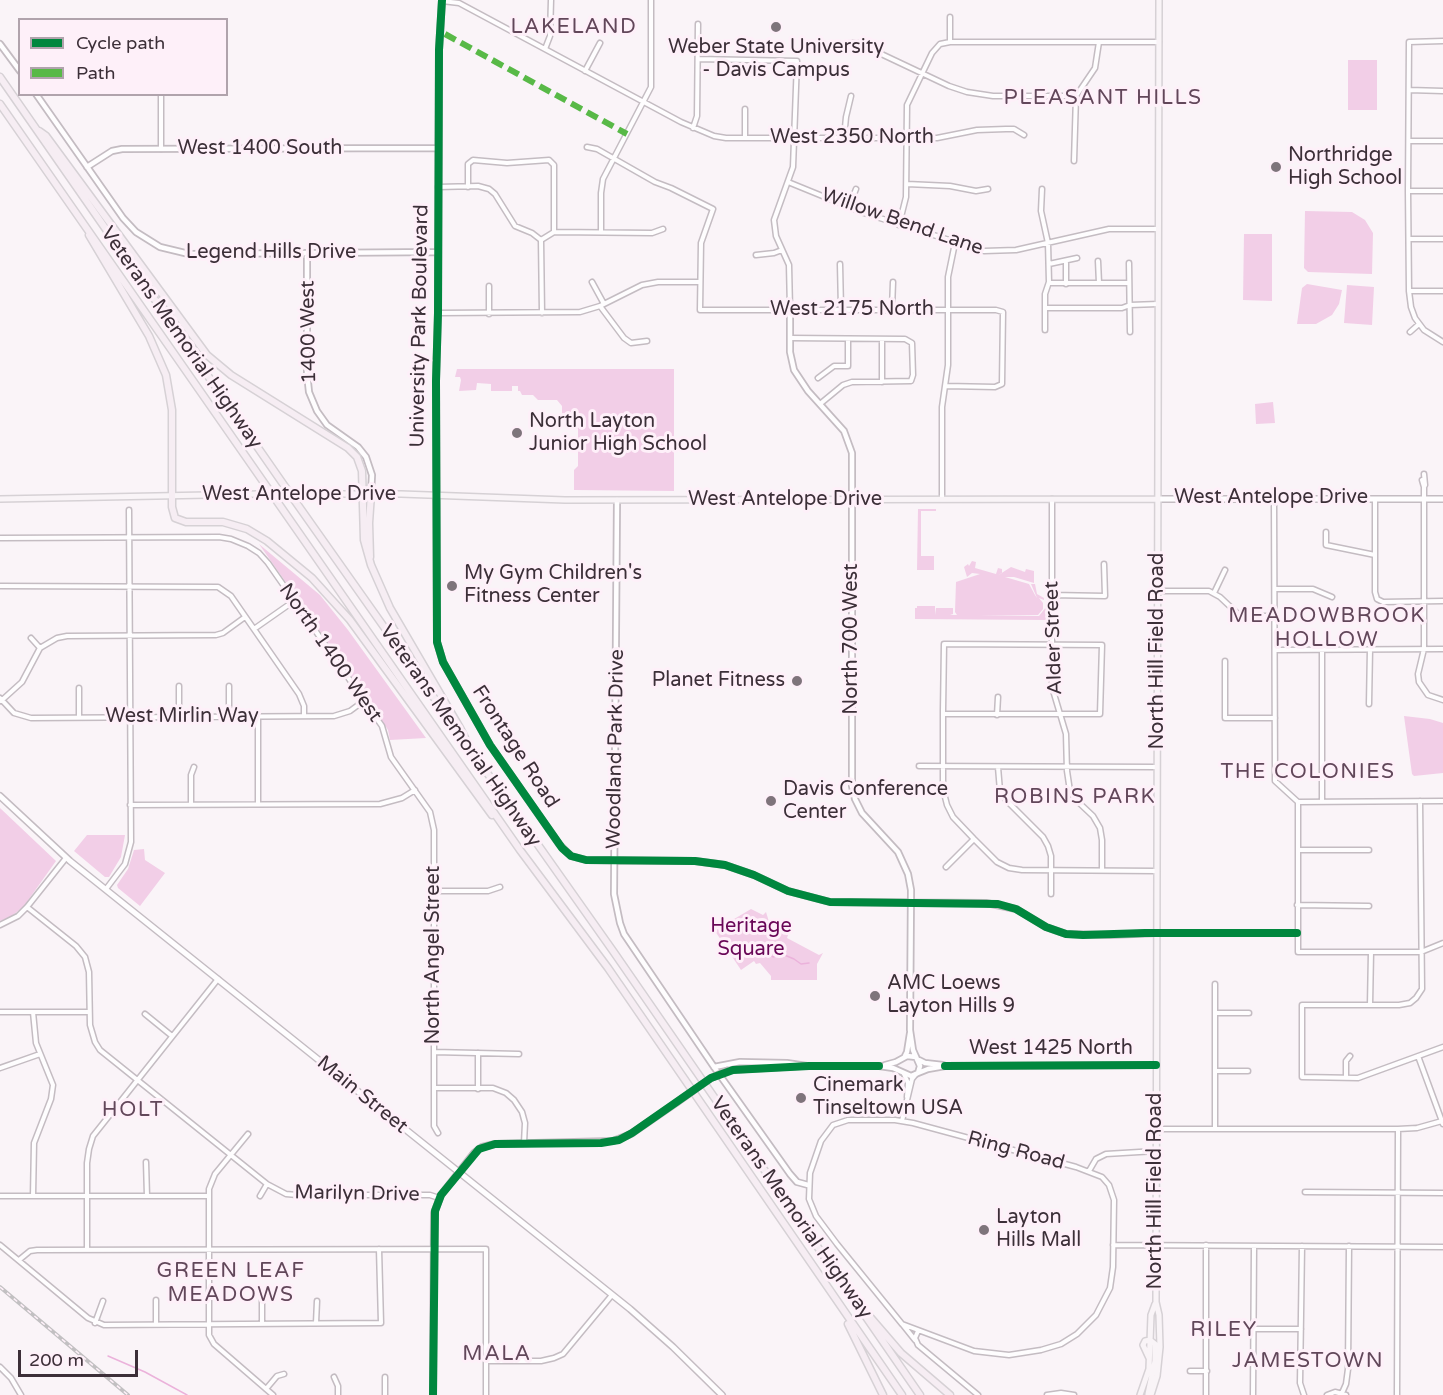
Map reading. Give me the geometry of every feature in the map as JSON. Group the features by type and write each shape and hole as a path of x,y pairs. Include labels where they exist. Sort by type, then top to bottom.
{"highway":[{"name":"Veterans Memorial Highway","path":"0,77 469,750 613,951 920,1395"},
{"name":"Veterans Memorial Highway","path":"0,104 520,850 608,968 902,1395"},
{"path":"34,127 46,136 204,352 228,373 351,450 361,466 363,532 366,551 383,594 460,728 469,750"},
{"path":"78,213 149,336 164,368 172,411 172,496 173,513 177,520 223,522 247,529 267,541 319,584 356,629 510,840 520,850"},
{"path":"370,561 371,494"},
{"path":"847,1289 901,1353 950,1395"},
{"path":"837,1303 883,1395"}],"main road":[{"name":"North Hill Field Road","path":"1156,1302 1159,0"},
{"name":"West Antelope Drive","path":"0,499 260,494 436,495 514,499 617,500 1443,499"},
{"name":"Main Street","path":"0,796 66,858 105,890 612,1294 673,1347 722,1395"},
{"path":"1140,1395 1150,1362 1151,1315 1156,1302"},
{"path":"1149,1395 1158,1376 1160,1361 1159,1315 1156,1302"},
{"path":"1149,1395 1155,1358 1155,1344 1150,1340"}],"street":[{"name":"West 2350 North","path":"442,0 459,3 681,122 714,136 745,138 949,137 967,132 1006,129 1014,129 1024,135"},
{"name":"University Park Boulevard","path":"439,652 436,635 436,373 439,50 442,0"},
{"path":"545,48 550,36 551,0"},
{"path":"601,232 602,185 644,102 651,82 651,0"},
{"path":"950,17 950,42"},
{"path":"693,128 697,116 698,24"},
{"path":"1443,41 1409,42 1408,141 1411,308 1419,324 1443,342"},
{"path":"850,42 858,42 949,86 982,95 1076,96"},
{"path":"900,225 907,184 907,105 922,73 940,44 950,42 1159,42"},
{"path":"1074,161 1076,96 1095,68 1099,42"},
{"path":"585,71 600,43"},
{"path":"0,44 18,68"},
{"path":"698,59 797,61 793,167 774,220 774,227 790,272 790,339 905,339 914,347 912,380 852,382 843,385 820,404"},
{"path":"1409,90 1443,90"},
{"name":"Legend Hills Drive","path":"37,96 123,218 136,232 160,247 189,254 438,252"},
{"path":"161,96 161,149"},
{"path":"844,138 851,96"},
{"path":"745,109 745,138"},
{"path":"1408,141 1443,141"},
{"path":"438,314 580,312 602,305 642,285 699,282 701,243 713,209 655,182 597,149 587,147"},
{"name":"West 1400 South","path":"87,167 112,151 122,149 438,148"},
{"path":"468,187 470,162 476,160 515,163 547,159 552,162 554,232"},
{"name":"Willow Bend Lane","path":"788,182 849,207 978,250 1000,252 1109,229 1159,229"},
{"path":"907,184 950,186 976,191 988,189"},
{"path":"438,187 483,187 495,194 515,226 532,233 541,240"},
{"path":"849,207 856,189"},
{"path":"1042,189 1041,211 1048,243 1049,264 1049,282 1045,294 1045,330"},
{"path":"1408,191 1443,191"},
{"path":"541,240 554,232 652,233 663,229"},
{"path":"1409,239 1443,239"},
{"path":"541,240 542,313"},
{"path":"942,500 942,407 948,365 948,269 955,243"},
{"path":"756,255 782,250"},
{"name":"1400 West","path":"307,253 309,392 317,411 327,425 358,447 366,456 372,475 371,494"},
{"path":"1049,264 1077,258"},
{"path":"1066,260 1066,284"},
{"path":"1098,261 1099,283"},
{"path":"1129,263 1130,333"},
{"path":"840,264 841,309"},
{"path":"592,282 602,305 624,338 631,343 647,341"},
{"name":"West 2175 North","path":"699,282 700,310 892,309 996,310 1003,312 1002,384 995,387 946,386"},
{"path":"892,309 893,282"},
{"path":"1049,282 1129,283"},
{"path":"489,286 489,314"},
{"path":"1409,291 1443,291"},
{"path":"1045,308 1122,308 1130,305 1158,304"},
{"path":"1410,332 1419,324"},
{"name":"North 700 West","path":"790,339 791,362 796,376 844,431 851,448 853,500 852,786 855,799 864,815 895,848 904,862 910,882 910,1030"},
{"path":"818,378 833,367 848,366 848,339"},
{"path":"882,339 882,381"},
{"path":"1424,476 1422,480 1424,487 1424,649 1418,674 1419,682 1428,695 1443,700"},
{"path":"1375,498 1375,592 1377,598 1383,602 1443,601"},
{"name":"Alder Street","path":"1052,499 1052,687 1066,734 1070,791 1101,828 1102,870"},
{"path":"1274,499 1275,781 1298,802 1443,801"},
{"name":"Woodland Park Drive","path":"617,500 616,910 624,934 714,1067 790,1174 797,1182 808,1185"},
{"path":"105,890 125,864 130,842 129,510"},
{"path":"1326,532 1326,545 1375,555"},
{"path":"0,538 129,537"},
{"name":"North 1400 West","path":"129,537 231,539 259,553 365,700 385,732 387,746 392,757 430,812"},
{"path":"1052,595 1105,596 1104,564"},
{"path":"1214,593 1225,570"},
{"path":"0,586 218,587 226,591 299,694 304,706 304,716"},
{"path":"1275,589 1314,589 1332,597"},
{"path":"1158,591 1203,590 1214,593 1238,614 1275,616"},
{"path":"254,628 294,601"},
{"path":"1,700 22,682 40,648 50,641 67,636 216,635 223,633 245,617"},
{"path":"31,638 40,648"},
{"path":"943,714 1100,714 1102,645 944,644 943,714 944,766 943,789 953,817 997,861 1009,868 1157,871"},
{"path":"1369,704 1370,649"},
{"path":"1275,650 1443,649"},
{"path":"1322,650 1322,802"},
{"name":"Frontage Road","path":"439,652 490,745 555,839 570,855 586,860 615,860"},
{"path":"1225,662 1225,718 1275,718"},
{"path":"179,686 179,717"},
{"path":"229,686 229,717"},
{"path":"79,688 79,717"},
{"path":"997,715 998,697"},
{"name":"West Mirlin Way","path":"1,700 14,713 23,717 258,717 342,715 365,700"},
{"path":"258,717 258,804"},
{"path":"920,766 1157,767"},
{"path":"998,766 1000,791 1043,837 1048,846 1051,894"},
{"path":"191,804 191,776 194,767"},
{"path":"130,805 380,804 402,798 415,790"},
{"path":"1420,801 1422,989 1416,999 1399,1005 1302,1005 1302,1077 1358,1078 1443,1047"},
{"path":"1298,802 1298,952 1421,952 1443,943"},
{"name":"North Angel Street","path":"430,812 433,822 434,891 434,1126 438,1132"},
{"path":"946,867 974,839"},
{"path":"1298,850 1369,850"},
{"path":"0,925 18,916 27,907 66,858"},
{"path":"615,860 709,862 739,870 788,891 818,900 848,903 998,904 1016,909 1046,927 1065,934 1298,933"},
{"path":"434,891 488,891 500,887"},
{"path":"1297,905 1369,906"},
{"name":"Marilyn Drive","path":"27,907 82,951 89,972 91,1034 100,1050 267,1184 286,1194 297,1195 430,1195 439,1198"},
{"path":"1370,1005 1371,952"},
{"path":"87,1250 87,1163 93,1136 218,980"},
{"path":"1215,984 1215,1128"},
{"path":"0,1012 89,1012"},
{"path":"33,1012 34,1032 40,1054 53,1085 51,1099 34,1143 33,1196"},
{"path":"1215,1013 1249,1013"},
{"path":"145,1014 172,1036"},
{"path":"907,1101 908,1083 900,1065 908,1052 910,1030"},
{"path":"902,1121 913,1078 920,1066 913,1050 910,1030"},
{"path":"434,1052 519,1054"},
{"path":"478,1053 478,1089"},
{"path":"0,1068 40,1054"},
{"path":"879,1066 894,1063 911,1055 918,1059"},
{"path":"1346,1078 1346,1061 1350,1056"},
{"path":"1156,1129 1398,1129 1442,1123 1418,1056"},
{"name":"West 1425 North","path":"918,1059 925,1063 945,1066 1156,1065"},
{"path":"714,1067 740,1062 787,1062 807,1066"},
{"path":"433,1395 434,1213 439,1198 474,1153 483,1146 614,1141 632,1133 711,1078 729,1070 807,1066 879,1066 893,1068 911,1076 917,1073"},
{"name":"West 1425 North","path":"917,1073 945,1066"},
{"path":"1215,1071 1248,1071"},
{"path":"434,1088 493,1088 506,1093 522,1112 525,1123 524,1143"},
{"name":"Ring Road","path":"848,1120 902,1121 1089,1171 1105,1179 1112,1193 1112,1278 1102,1306 1086,1326 1061,1344 1028,1352 997,1355 974,1351 918,1331 902,1324 893,1315 822,1224 811,1203 808,1185 810,1170 820,1141 833,1125 848,1120"},
{"path":"1397,1395 1398,1129"},
{"path":"248,1134 211,1182 209,1196 209,1335 214,1344 273,1395"},
{"name":"Ring Road","path":"1089,1171 1096,1159 1106,1154 1156,1151"},
{"path":"146,1162 147,1196"},
{"path":"260,1196 267,1184"},
{"path":"1305,1192 1443,1192"},
{"path":"0,1196 209,1196"},
{"path":"0,1245 95,1323 104,1324 381,1323 379,1249"},
{"path":"1113,1245 1443,1247"},
{"path":"1206,1245 1206,1395"},
{"path":"1254,1245 1254,1395"},
{"path":"1302,1245 1300,1383 1304,1395"},
{"path":"1327,1395 1335,1392 1344,1394 1346,1384 1349,1246"},
{"path":"19,1260 30,1251 37,1250 486,1249 486,1395"},
{"path":"486,1361 541,1361 563,1354 572,1346 612,1294"},
{"path":"156,1300 156,1324"},
{"path":"95,1323 103,1301"},
{"path":"262,1301 262,1324"},
{"path":"316,1301 316,1323"},
{"path":"902,1324 916,1341 978,1395"},
{"path":"1254,1329 1301,1329"},
{"path":"916,1341 918,1331"},
{"path":"0,1367 11,1378 21,1395"},
{"path":"1190,1371 1207,1371"},
{"path":"266,1389 277,1376 284,1374"},
{"path":"334,1377 338,1386 338,1395"},
{"path":"385,1377 385,1395"},
{"path":"1047,1395 1064,1393 1074,1395"}],"green space":[{"path":"1348,60 1377,60 1377,110 1348,110"},
{"path":"1305,211 1352,212 1365,220 1373,233 1372,274 1308,272 1304,268"},
{"path":"1244,234 1272,234 1272,301 1243,300"},
{"path":"1307,284 1342,290 1339,304 1332,315 1316,324 1297,324 1302,288"},
{"path":"1347,285 1374,287 1372,325 1344,323"},
{"path":"457,369 674,369 674,491 574,490 574,470 578,466 578,429 562,419 562,406 557,400 538,400 533,395 522,395 518,391 518,386 512,386 512,391 491,391 491,384 477,383 476,390 459,391 461,380 460,377 455,377"},
{"path":"1273,402 1275,423 1256,424 1255,404"},
{"path":"918,509 936,509 936,511 921,511 921,556 934,556 934,570 917,570"},
{"path":"259,544 320,595 426,738 390,740 388,730 375,710"},
{"path":"972,561 976,562 975,568 996,574 998,568 1002,569 1002,573 1011,567 1025,572 1026,569 1034,571 1034,583 1014,577 1005,577 1029,584 1037,598 1031,584 1035,584 1037,594 1044,598 1044,600 1039,598 1043,603 1043,609 1038,615 979,616 1039,616 1046,607 1046,620 915,619 917,606 935,606 935,615 936,608 953,608 953,614 950,615 957,615 955,612 956,582 980,574 972,573 967,577 964,567 968,564 969,566"},
{"path":"1404,716 1443,723 1443,773 1414,776 1412,774"},
{"path":"0,808 56,861 24,906 12,916 0,921"},
{"path":"87,835 125,835 121,857 109,877 105,877 74,851"},
{"path":"144,849 145,860 165,873 140,906 117,885 128,869 134,850"},
{"name":"Heritage Square","path":"751,909 763,915 766,912 770,925 788,935 787,938 819,955 823,953 817,964 817,980 771,980 771,976 760,963 756,964 754,961 741,970 715,931 718,929 721,933 731,927 729,922"}],"waterway":[{"path":"742,932 748,917"},
{"path":"733,920 741,931"},
{"path":"755,953 767,953 773,957 782,954 801,964 809,963"},
{"path":"108,1356 145,1372 187,1395"}],"railway":[{"path":"0,1287 128,1395"}],"marked path":[{"path":"445,34 627,134"}],"cycle path":[{"path":"442,0 439,50 436,381 437,642 443,662 490,745 562,848 571,856 586,860 695,861 725,865 754,875 788,891 830,902 998,904 1016,909 1046,927 1066,934 1297,933"},
{"path":"945,1066 1156,1065"},
{"path":"433,1395 435,1211 441,1195 479,1149 495,1144 601,1143 619,1140 711,1078 733,1070 809,1066 879,1066"}],"place":[{"name":"Weber State University - Davis Campus","path":"776,27"},
{"name":"Northridge High School","path":"1276,167"},
{"name":"North Layton Junior High School","path":"517,433"},
{"name":"My Gym Children's Fitness Center","path":"452,586"},
{"name":"Planet Fitness","path":"797,681"},
{"name":"Davis Conference Center","path":"771,801"},
{"name":"AMC Loews Layton Hills 9","path":"875,996"},
{"name":"Cinemark Tinseltown USA","path":"801,1098"},
{"name":"Layton Hills Mall","path":"984,1230"}],"district":[{"name":"LAKELAND","path":"574,27"},
{"name":"PLEASANT HILLS","path":"1103,98"},
{"name":"MEADOWBROOK HOLLOW","path":"1327,628"},
{"name":"THE COLONIES","path":"1308,772"},
{"name":"ROBINS PARK","path":"1075,797"},
{"name":"HOLT","path":"133,1110"},
{"name":"GREEN LEAF MEADOWS","path":"231,1283"},
{"name":"RILEY","path":"1224,1330"},
{"name":"MALA","path":"497,1354"},
{"name":"JAMESTOWN","path":"1308,1361"}]}
